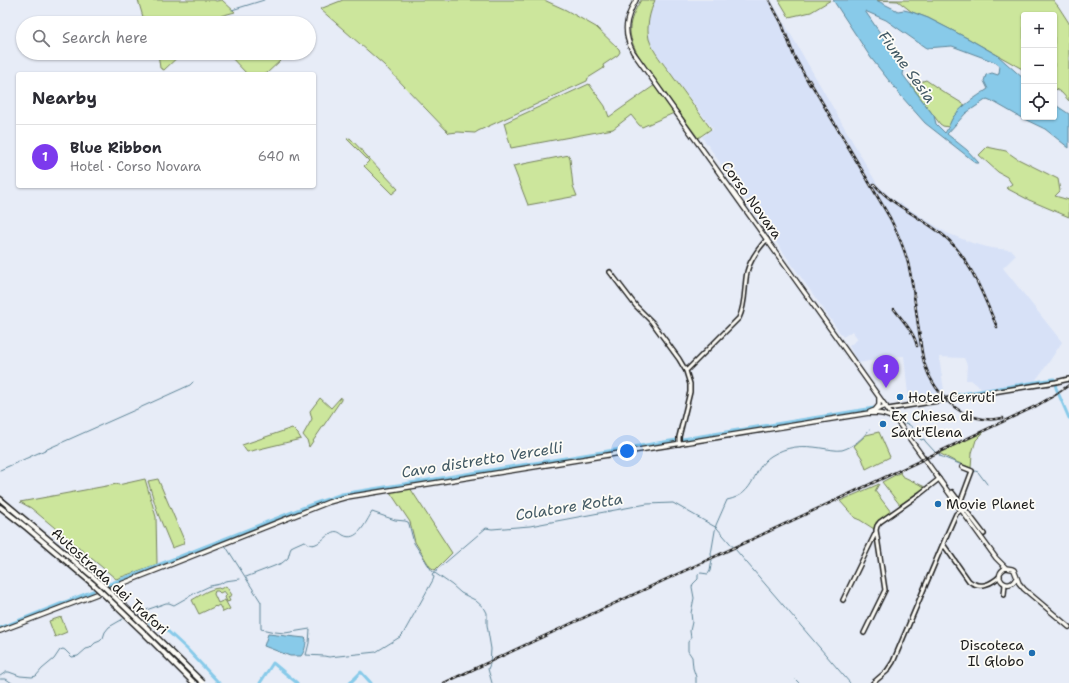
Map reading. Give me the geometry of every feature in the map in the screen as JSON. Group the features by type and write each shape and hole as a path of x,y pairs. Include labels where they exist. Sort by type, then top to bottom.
{"highway":[{"name":"Autostrada dei Trafori","path":"0,499 97,580 202,683"},
{"name":"Autostrada dei Trafori","path":"0,506 92,584 194,683"}],"main road":[{"name":"Corso Novara","path":"636,0 628,18 626,29 627,38 633,52 996,558"},
{"path":"875,410 879,405 878,395"},
{"path":"869,413 887,407"},
{"path":"879,413 887,407"},
{"path":"111,588 338,499 869,413 879,413 890,416 897,421"},
{"path":"996,558 1006,568 1014,570 1016,573 1016,578 1024,590"},
{"path":"996,558 1001,571 1000,576 1004,583 1011,584 1024,590 1069,628"},
{"path":"1001,571 1006,568"},
{"path":"1011,584 1016,578"},
{"path":"0,631 97,594"}],"street":[{"path":"686,371 739,318 743,309 748,271 753,258 767,239"},
{"path":"610,272 639,310 652,322 686,371 690,384 690,392 679,437 679,443"},
{"path":"887,407 1069,379"},
{"path":"873,683 893,662 960,506 972,471 962,467"},
{"path":"842,600 880,522 939,479"},
{"path":"952,492 960,506 984,534"},
{"path":"864,633 886,590 876,530"},
{"path":"943,544 969,581 974,584 978,586 993,582 1004,583 1005,593 1011,584"},
{"path":"993,582 1000,576"}],"shaded area":[{"path":"655,0 771,0 877,184 890,197 947,233 972,243 991,248 1010,250 1016,255 1003,268 1062,342 1035,381 981,390 981,388 971,380 966,380 967,365 964,358 939,357 945,397 909,404 904,356 858,363 849,346 858,339 852,331 843,337 702,137 713,129 658,56 649,40 648,23 650,12"}],"green space":[{"path":"138,0 222,0 235,12 220,16 143,16"},
{"path":"343,0 544,0 566,10 596,27 619,49 620,52 603,65 604,68 588,78 587,81 475,133 449,133 384,65 320,9"},
{"path":"641,0 655,0 648,24 649,39 653,48 711,129 698,138 635,50 630,35 630,29 633,15"},
{"path":"779,0 831,0 811,12 789,17"},
{"path":"876,0 1053,0 1069,23 1069,101 1057,90 1057,12 1021,12 1021,68 969,39 928,18 912,12 898,1"},
{"path":"159,60 175,60 164,70 160,68"},
{"path":"234,60 281,60 268,72 245,72"},
{"path":"926,80 965,105 953,117 949,127 940,124 911,85"},
{"path":"589,84 605,106 609,117 655,85 674,113 642,127 631,115 613,129 511,148 504,123"},
{"path":"350,138 398,189 392,194 364,166 369,161 347,139"},
{"path":"987,147 1006,151 1016,158 1058,179 1060,191 1055,196 1069,200 1069,217 1029,200 1006,188 1012,184 1007,177 998,172 979,155"},
{"path":"569,155 573,186 577,196 528,205 513,166"},
{"path":"341,397 341,400 309,447 307,440 303,435 312,419 310,411 320,398 331,408"},
{"path":"292,428 301,439 247,452 242,445"},
{"path":"879,432 890,457 866,469 862,458 854,446 866,435"},
{"path":"984,432 976,440 972,453 971,468 939,453"},
{"path":"901,472 900,473 902,476 925,487 900,505 882,482"},
{"path":"145,479 156,517 157,564 116,579 31,508 20,502 118,485"},
{"path":"158,479 184,540 183,544 172,548 158,514 148,481"},
{"path":"879,484 875,491 891,512 876,522 874,529 855,518 840,501"},
{"path":"410,488 452,553 435,570 430,567 415,542 410,522 390,492"},
{"path":"226,586 232,595 228,597 230,601 227,602 225,597 227,595 224,591 220,593 215,591 214,594 218,603 225,600 230,609 223,612 219,605 199,614 192,600 208,591 220,589"},
{"path":"61,617 67,632 55,637 49,621"}],"water":[{"path":"833,0 876,0 898,11 904,10 928,18 997,55 1021,76 1021,117 987,99 966,113 947,134 967,150 979,163 976,163 925,123 871,58","holes":["865,11 886,20 926,48 952,46 995,62 1000,66 998,75 992,73 986,75 984,81 988,89 961,108 953,118 945,133 936,124 934,116 903,75 904,68"]},
{"path":"1057,106 1069,114 1069,148 1045,129 1026,120 1057,120"},
{"path":"268,634 305,638 305,648 301,656 290,656 264,646"}],"waterway":[{"path":"232,10 264,0"},
{"name":"Cavo distretto Vercelli","path":"955,395 1054,379 1056,388 1069,418"},
{"path":"0,470 190,385 193,382"},
{"name":"Cavo distretto Vercelli","path":"933,398 942,397"},
{"name":"Cavo distretto Vercelli","path":"107,585 310,505 342,494 874,408"},
{"path":"901,423 908,424 921,440 924,439 935,452"},
{"path":"696,683 692,657 688,651 688,642 691,638 691,613 694,598 692,587 698,579 698,574 708,574 710,571 712,560 711,554 716,525 727,500 737,497 744,492 749,487 765,461 783,450 795,447 814,447 842,450 857,442 869,430"},
{"path":"939,454 940,456 962,465"},
{"path":"972,470 978,472 987,484"},
{"name":"Colatore Rotta","path":"225,545 261,602 261,629 285,633 310,629 306,655 329,657 376,652 400,637 433,580 434,577 432,574 486,528 492,529 530,526 647,504 673,503 717,528 850,683"},
{"path":"246,577 282,563 288,558 291,547 304,541 312,545 321,541 333,532 339,532 348,537 357,534 364,526 372,512 395,520 408,522 414,543 432,571 461,593 475,600 485,609 487,613 487,625 491,649 490,664 488,669 492,683"},
{"path":"138,613 166,603 174,605 210,586 220,584 225,581 240,579"},
{"name":"Cavo distretto Vercelli","path":"0,628 93,591"},
{"path":"0,676 6,672 20,676 36,676 54,659 60,650 65,650 72,657 78,656 86,649 100,641 109,627 123,619"},
{"path":"150,623 160,624 187,649 219,683"},
{"path":"260,683 273,663 297,683"},
{"path":"350,683 361,672 371,683"},
{"path":"0,679 6,679 12,683"},
{"path":"796,680 799,683"}],"railway":[{"path":"769,0 782,24 794,56 810,85"},
{"path":"809,80 890,218 900,240 910,272 923,357 932,381 945,399 962,412 982,419 1003,418"},
{"path":"874,184 890,199 943,235 953,244 969,266 997,327"},
{"path":"894,309 911,331 917,346"},
{"path":"444,683 1036,406 1069,385"}],"place":[{"name":"Blue Ribbon","path":"886,388"},
{"name":"Hotel Cerruti","path":"900,397"},
{"name":"Ex Chiesa di Sant'Elena","path":"883,424"},
{"name":"Movie Planet","path":"938,504"},
{"name":"Discoteca Il Globo","path":"1032,653"}],"water label":[{"name":"Fiume Sesia","path":"907,67"}]}
